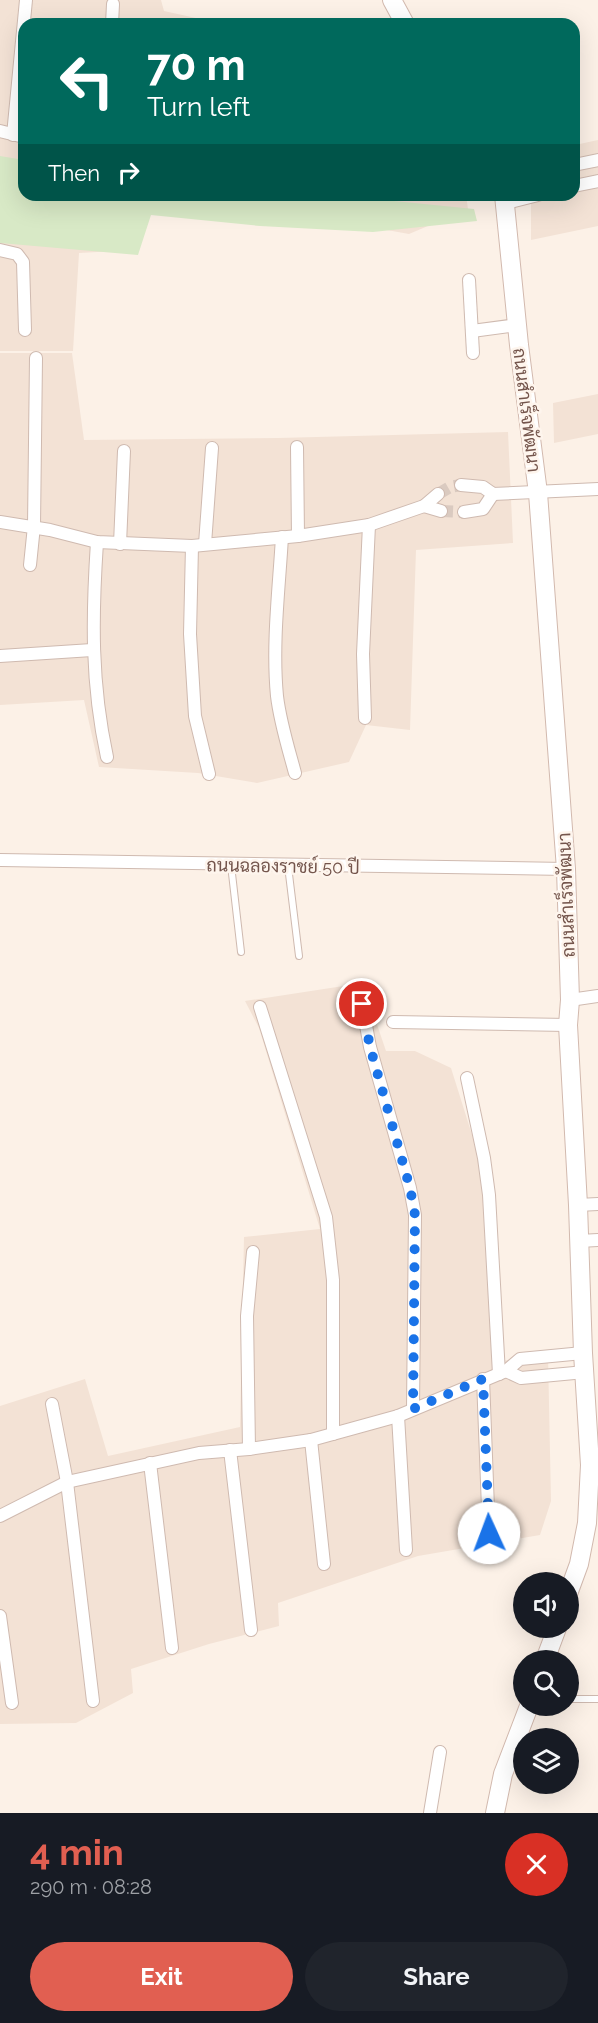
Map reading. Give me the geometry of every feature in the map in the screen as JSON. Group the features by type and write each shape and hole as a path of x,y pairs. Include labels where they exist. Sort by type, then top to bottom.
{"street":[{"path":"25,18 26,0"},
{"path":"392,0 402,18"},
{"path":"112,18 113,4"},
{"path":"0,131 18,136"},
{"path":"580,164 598,160"},
{"path":"580,185 598,181"},
{"name":"ถนนสำเร็จพัฒนา","path":"505,201 509,326 531,493 566,869 570,1000 568,1026 590,1465 587,1511 576,1572"},
{"path":"0,250 17,254 23,262 25,330"},
{"path":"469,280 473,353"},
{"path":"472,331 509,326"},
{"path":"30,565 34,526 36,358"},
{"path":"297,447 298,536"},
{"path":"206,544 212,448"},
{"path":"120,544 124,451"},
{"path":"461,485 483,487 496,494 598,489"},
{"path":"0,522 34,526 97,542 192,546 298,536 369,525 424,506 438,494"},
{"path":"464,512 483,509 496,494"},
{"path":"424,506 441,510"},
{"path":"365,718 363,654 369,525"},
{"path":"282,537 276,652 277,695 281,724 295,773"},
{"path":"97,542 92,606 92,650 100,724 107,757"},
{"path":"192,546 190,634 195,716 209,774"},
{"path":"0,657 92,650"},
{"name":"ถนนฉลองราชย์ 50 ปี","path":"0,860 566,869"},
{"path":"570,1000 598,996"},
{"path":"362,1004 370,1047 410,1188 415,1215 413,1409"},
{"path":"260,1006 326,1217 333,1280 333,1434"},
{"path":"393,1022 568,1026"},
{"path":"467,1078 484,1158 489,1196 503,1372"},
{"path":"578,1205 598,1204"},
{"path":"579,1241 598,1240"},
{"path":"249,1449 247,1316 253,1252"},
{"path":"0,1516 67,1482 199,1453 311,1440 398,1416 503,1372 520,1359 583,1353"},
{"path":"503,1372 521,1378 585,1372"},
{"path":"483,1379 489,1533"},
{"path":"52,1404 67,1482 93,1701"},
{"path":"398,1416 406,1550"},
{"path":"311,1440 324,1564"},
{"path":"230,1450 251,1630"},
{"path":"150,1463 172,1648"},
{"path":"0,1616 12,1703"},
{"path":"495,1813 503,1774 525,1716"},
{"path":"430,1813 440,1752"}],"lane":[{"path":"231,865 241,952"},
{"path":"288,866 299,956"},
{"path":"579,1699 598,1699"}],"shaded area":[{"path":"0,0 161,0 164,11 196,18 18,18 18,201 467,201 468,209 409,234 348,223 147,203 134,250 79,253 73,351 0,351"},
{"path":"598,140 598,226 531,240 531,201 580,201 580,144"},
{"path":"0,353 72,353 84,440 508,432 513,543 416,550 410,730 366,725 349,762 257,783 198,773 99,767 84,700 0,705"},
{"path":"598,394 598,434 554,443 553,403"},
{"path":"363,983 386,1051 415,1051 451,1068 484,1173 492,1362 548,1355 551,1501 540,1535 418,1556 278,1603 279,1626 209,1644 131,1669 133,1693 76,1723 0,1724 0,1406 85,1379 108,1456 240,1427 244,1237 320,1229 259,1028 245,1001"}],"green space":[{"path":"0,156 18,159 18,201 394,201 474,209 477,221 373,232 260,226 151,215 138,255 0,243"}],"tunnel":[{"path":"438,494 450,487 461,485"},
{"path":"441,511 464,512"}],"route":[{"path":"362,1004 370,1047 410,1188 415,1215 413,1409 483,1379 489,1533"}]}
